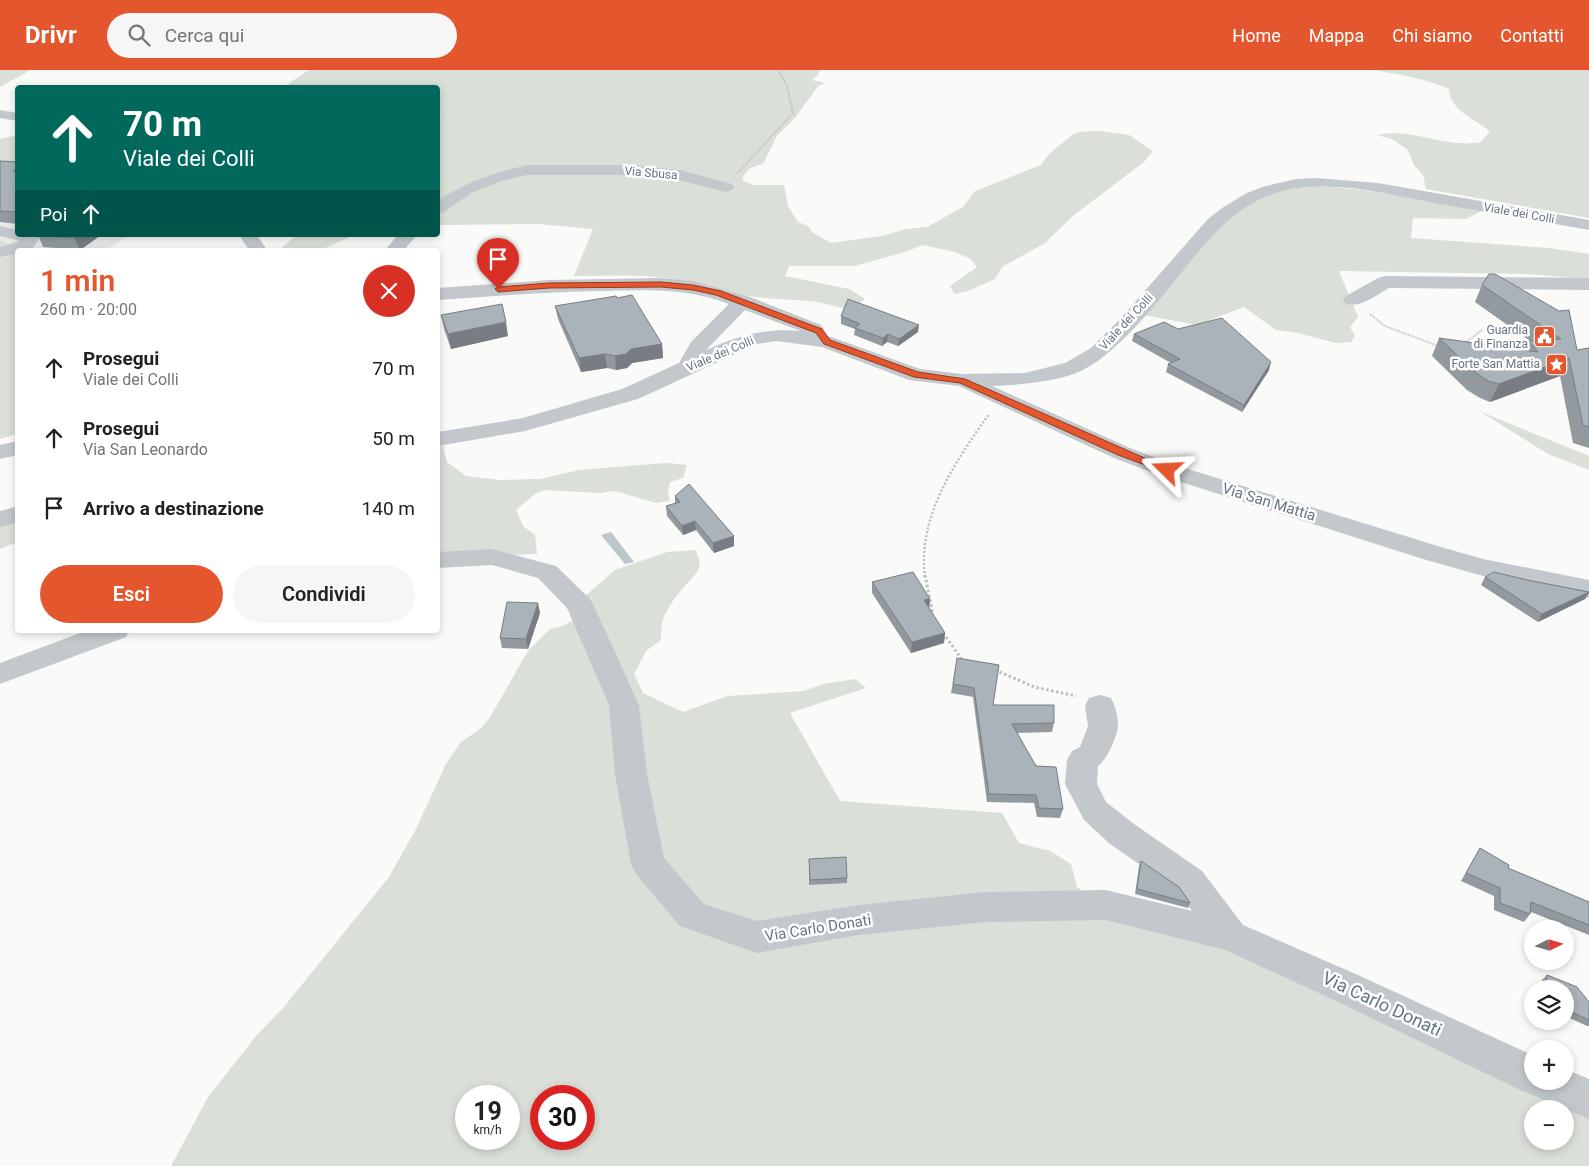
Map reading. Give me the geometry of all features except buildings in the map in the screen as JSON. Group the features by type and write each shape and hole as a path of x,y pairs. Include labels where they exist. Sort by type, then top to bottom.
{"street":[{"path":"0,114 15,116"},
{"name":"Via Sbusa","path":"440,207 465,190 496,177 527,170 631,170 680,175 726,186"},
{"name":"Viale dei Colli","path":"440,440 525,424 630,394 753,338 776,335 827,342 917,375 962,380 1025,379 1072,367 1098,352 1128,323 1214,222 1228,210 1259,193 1278,187 1318,183 1362,186 1589,225"},
{"path":"0,231 15,234"},
{"path":"17,248 26,246 30,238 26,237"},
{"path":"249,237 257,248"},
{"path":"396,248 406,237"},
{"path":"0,252 15,249"},
{"path":"1353,300 1385,282 1589,284"},
{"path":"440,294 549,286 661,284 701,289 743,301 819,331 827,342"},
{"path":"687,367 698,346 743,301"},
{"name":"Via San Mattia","path":"962,380 1122,453 1167,470 1432,553 1483,567 1589,589"},
{"path":"0,452 15,449"},
{"path":"0,519 15,513"},
{"name":"Via Carlo Donati","path":"440,560 492,557 547,572 579,604 624,705 632,774 648,864 692,915 757,937 859,920 986,907 1106,905 1230,936 1345,986 1524,1071"},
{"path":"0,674 108,633"},
{"path":"1100,706 1103,726 1093,754 1083,760 1081,784 1095,811 1122,834 1190,881 1230,936"},
{"path":"1568,1090 1589,1099"}],"path":[{"path":"726,186 794,113 787,86 778,70"},
{"path":"1353,300 1385,326 1443,348"},
{"path":"1459,349 1483,329"},
{"path":"935,618 923,574 924,540 935,504 974,435 1001,398"},
{"path":"939,625 946,639 963,662 972,664"},
{"path":"991,669 1034,687 1067,693 1100,706"}],"shaded area":[{"path":"0,70 31,70 0,87"},
{"path":"309,70 820,70 812,80 825,83 818,86 795,118 777,136 763,164 750,169 742,180 753,185 784,185 788,206 798,222 808,226 812,232 831,243 927,227 963,207 975,191 1041,165 1049,154 1078,132 1099,131 1129,135 1153,151 1144,162 1074,215 1045,243 1002,267 995,279 968,291 954,294 950,286 977,267 971,259 955,252 922,245 908,251 855,266 789,266 785,276 849,289 865,299 851,307 844,308 811,301 745,296 665,278 574,276 593,229 538,224 440,225 440,85 288,84"},
{"path":"1371,70 1589,70 1589,218 1426,189 1423,175 1414,165 1408,150 1392,139 1377,135 1404,134 1454,143 1467,143 1481,142 1490,131 1458,109 1450,97 1449,89 1420,79"},
{"path":"15,135 15,166 0,166 0,139"},
{"path":"0,166 15,166 15,237 126,237 109,248 19,248 0,240"},
{"path":"1316,186 1379,192 1483,210 1466,219 1413,218 1411,238 1550,248 1589,254 1589,279 1526,274 1339,271 1358,317 1350,327 1355,336 1351,342 1336,343 1298,333 1276,330 1244,307 1197,325 1144,315 1229,215 1260,197 1291,189"},
{"path":"295,237 350,237 325,248 281,248"},
{"path":"0,240 19,248 15,248 15,435 0,439"},
{"path":"1479,411 1589,456 1589,470 1548,454"},
{"path":"443,445 447,462 466,476 499,480 540,479 579,470 665,463 687,465 683,478 670,482 668,492 670,501 656,503 615,491 600,493 544,490 535,494 516,510 523,526 535,535 537,554 440,557 440,446"},
{"path":"15,520 15,543 0,549 0,525"},
{"path":"611,532 634,562 625,564 601,535"},
{"path":"695,550 700,563 696,573 669,606 662,625 661,640 646,651 634,674 643,693 683,712 728,696 804,691 823,684 855,679 866,688 790,713 840,801 1002,813 1019,843 1050,851 1071,864 1077,887 1100,907 1219,927 1524,1078 1524,1090 1549,1090 1569,1100 1524,1100 1524,1150 1574,1150 1574,1103 1589,1110 1589,1166 171,1166 208,1097 257,1035 283,1008 389,877 416,829 446,764 460,743 481,728 489,719 528,651 550,629 574,620 585,596 615,570 667,552"}],"place":[{"name":"Guardia di Finanza","path":"1544,337"},
{"name":"Forte San Mattia","path":"1556,364"}],"route":[{"path":"498,289 661,284 718,293 819,331 827,342 917,375 962,380 1122,453 1167,470"}]}
